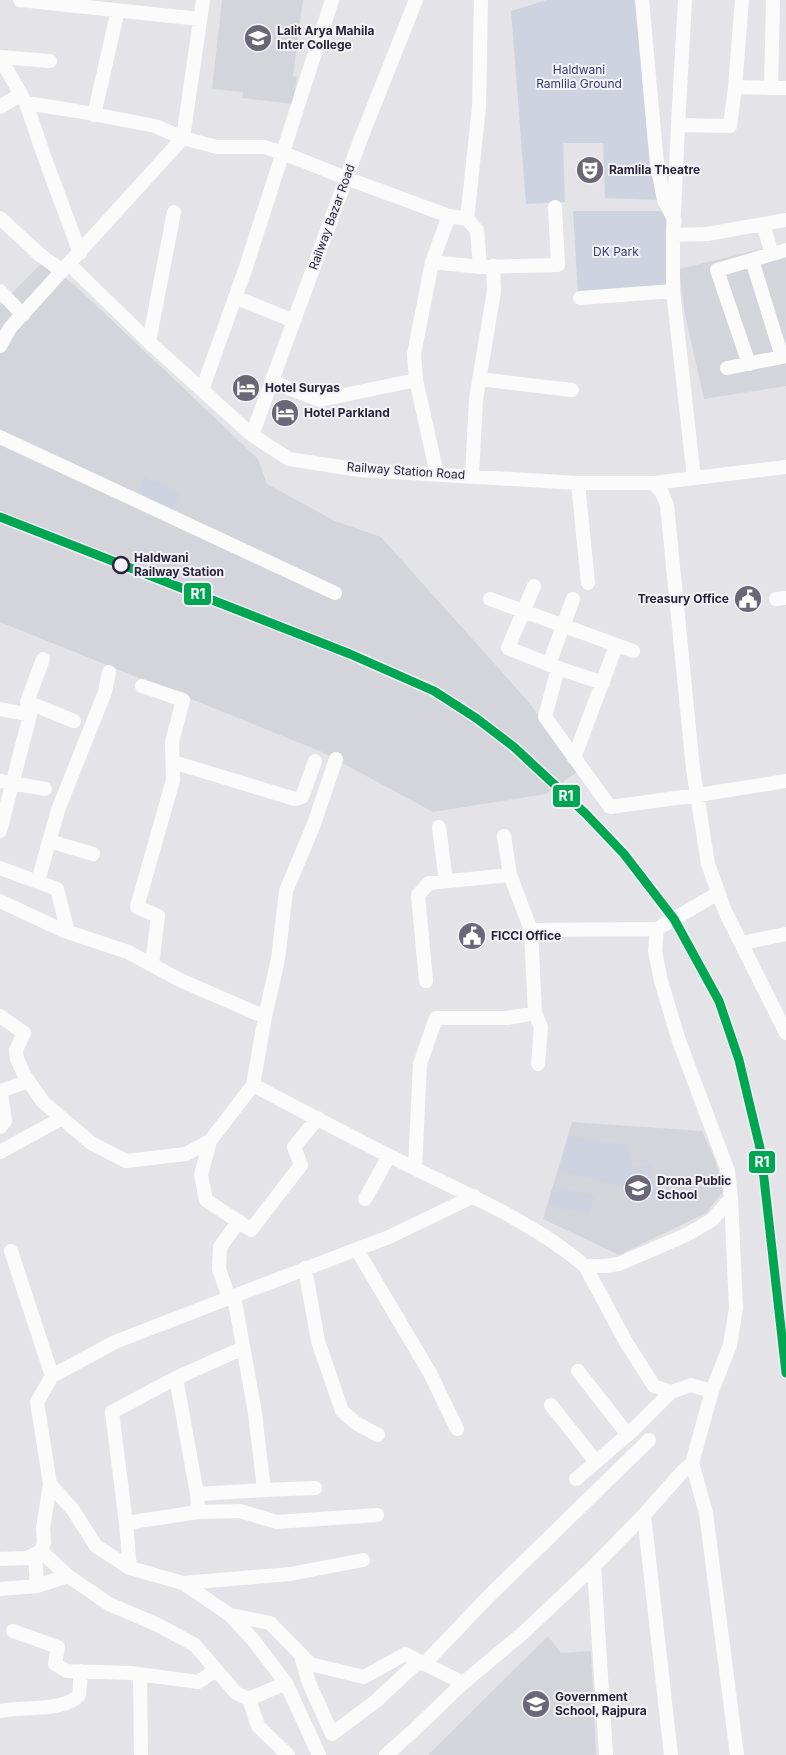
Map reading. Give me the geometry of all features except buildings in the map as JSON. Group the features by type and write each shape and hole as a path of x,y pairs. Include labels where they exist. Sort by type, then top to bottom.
{"street":[{"path":"20,0 200,19"},
{"path":"0,346 10,328 183,138 203,0"},
{"path":"202,390 283,153 332,0"},
{"name":"Railway Bazar Road","path":"252,435 346,178 416,0"},
{"path":"467,219 479,107 481,0"},
{"path":"642,0 657,164 664,200 674,228"},
{"path":"685,0 678,125 673,291 694,478"},
{"path":"678,125 730,126 742,0"},
{"path":"771,88 773,0"},
{"path":"94,115 118,10"},
{"path":"0,58 23,98 80,253"},
{"path":"0,58 50,61"},
{"path":"735,87 786,88"},
{"path":"0,107 23,98 94,115 155,126 183,138 217,147 264,147 449,216 467,219 477,230 494,291 476,399 472,476"},
{"path":"432,262 487,266 558,266 555,207"},
{"path":"149,342 174,212"},
{"path":"437,474 416,380 414,354 432,262 449,216"},
{"name":"Railway Station Road","path":"0,218 39,254 66,268 252,435 289,459 360,470 578,483 653,483 786,467"},
{"path":"674,228 707,234 786,220"},
{"path":"763,224 772,254"},
{"path":"749,364 717,270 786,250"},
{"path":"726,368 784,357 752,260"},
{"path":"0,290 23,315"},
{"path":"580,298 673,291"},
{"path":"235,297 294,321"},
{"path":"479,379 572,390"},
{"path":"272,382 320,400 416,380"},
{"path":"0,437 335,594"},
{"path":"578,483 588,583"},
{"path":"653,483 661,491 667,505 693,769 708,864 718,893 786,1034"},
{"path":"534,586 508,648 603,683"},
{"path":"490,599 633,651"},
{"path":"573,600 563,626 553,666 545,717 610,807 786,780"},
{"path":"574,758 616,646"},
{"path":"0,831 6,782 43,659"},
{"path":"38,881 58,810 105,692 109,672"},
{"path":"142,686 183,700 172,742 174,780 137,907 158,916 152,965"},
{"path":"0,709 28,708 74,721"},
{"path":"318,1118 294,1146 301,1164 251,1230 206,1200 201,1175 210,1141 253,1085 278,959 286,891 314,824 336,760"},
{"path":"173,762 295,799 302,797 315,761"},
{"path":"6,782 45,789"},
{"path":"439,827 446,881"},
{"path":"504,836 510,875 531,930 535,1013 541,1027 538,1064"},
{"path":"49,841 93,854"},
{"path":"0,868 57,889 68,932"},
{"path":"426,981 418,895 429,883 510,875"},
{"path":"531,930 656,929 718,893"},
{"path":"0,901 68,932 128,952 180,980 265,1017"},
{"path":"656,929 655,952 661,981 679,1041 728,1172 731,1198 736,1308 730,1345 712,1391 692,1463 706,1513 737,1755"},
{"path":"742,943 786,934"},
{"path":"415,1168 420,1064 436,1018 507,1018 535,1013"},
{"path":"0,1016 24,1033 16,1050 17,1059 43,1102 91,1143 126,1161 186,1154 210,1141"},
{"path":"0,1127 5,1121 1,1096 3,1090 29,1081"},
{"path":"253,1085 390,1156 474,1196 562,1248 585,1266 626,1342 654,1386 671,1392"},
{"path":"0,1152 62,1118"},
{"path":"365,1199 390,1156"},
{"path":"36,1586 38,1553 44,1543 43,1528 50,1484 37,1402 52,1376 115,1342 389,1237 474,1196"},
{"path":"585,1266 619,1264 686,1235 712,1220 731,1198"},
{"path":"238,1221 220,1247 219,1269 232,1297 243,1348 264,1490"},
{"path":"356,1250 430,1373 458,1429"},
{"path":"11,1251 52,1376"},
{"path":"305,1268 318,1341 342,1411 356,1423 378,1435"},
{"path":"130,1568 112,1412 176,1378 243,1348"},
{"path":"578,1371 628,1435"},
{"path":"176,1378 197,1494 198,1512"},
{"path":"576,1479 628,1435 671,1392 691,1385 712,1391"},
{"path":"551,1405 596,1462"},
{"path":"182,1582 230,1615 254,1641 286,1683 316,1749 422,1662 649,1440"},
{"path":"386,1755 463,1683 594,1566 692,1463"},
{"path":"50,1484 73,1510 96,1546 130,1568 182,1582 290,1574 363,1560"},
{"path":"197,1494 315,1488"},
{"path":"126,1523 198,1512 240,1511 277,1522 377,1515"},
{"path":"644,1515 671,1755"},
{"path":"0,1559 27,1558 38,1553"},
{"path":"38,1553 109,1604 158,1625 195,1645 236,1693 248,1700 258,1726 288,1755"},
{"path":"594,1566 606,1755"},
{"path":"0,1589 36,1586 68,1576"},
{"path":"230,1615 270,1623 310,1664 364,1677 405,1654 463,1683"},
{"path":"13,1631 58,1647 55,1664 67,1670 140,1674 198,1682 216,1670"},
{"path":"301,1655 309,1683 332,1734"},
{"path":"0,1711 56,1706 72,1701 79,1695 81,1671"},
{"path":"140,1674 141,1755"},
{"path":"248,1700 286,1683"}],"shaded area":[{"name":"Lalit Arya Mahila Inter College","path":"222,0 303,0 293,76 297,77 293,104 242,98 243,92 212,89"},
{"path":"786,243 786,386 704,399 685,315 679,269"},
{"path":"44,261 79,289 258,459 267,484 335,521 381,537 526,699 580,770 546,794 433,812 322,752 0,622 0,305"},
{"name":"Drona Public School","path":"572,1122 702,1131 715,1160 724,1191 706,1213 619,1255 543,1219"},
{"name":"Government School, Rajpura","path":"548,1636 561,1653 591,1651 596,1755 428,1755"}],"green space":[{"name":"Haldwani Ramlila Ground","path":"547,0 636,0 648,143 659,200 605,198 603,143 563,143 565,202 526,204 511,11"},
{"name":"DK Park","path":"573,211 666,211 668,288 578,295"},
{"path":"144,477 180,492 172,510 137,495"},
{"path":"568,1136 627,1145 632,1166 650,1165 653,1182 658,1183 656,1195 558,1171"},
{"path":"553,1186 595,1196 589,1215 548,1205"}],"transit line":[{"name":"R1","path":"0,517 350,654 434,691 476,718 514,747 586,814 624,854 674,919 719,1001 739,1060 761,1152 786,1373"}],"place":[{"name":"Lalit Arya Mahila Inter College","path":"258,38"},
{"name":"Ramlila Theatre","path":"590,170"},
{"name":"Hotel Suryas","path":"246,388"},
{"name":"Hotel Parkland","path":"285,413"},
{"name":"Haldwani Railway Station","path":"121,565"},
{"name":"Treasury Office","path":"748,599"},
{"name":"FICCI Office","path":"472,936"},
{"name":"Drona Public School","path":"638,1188"},
{"name":"Government School, Rajpura","path":"536,1704"}]}
